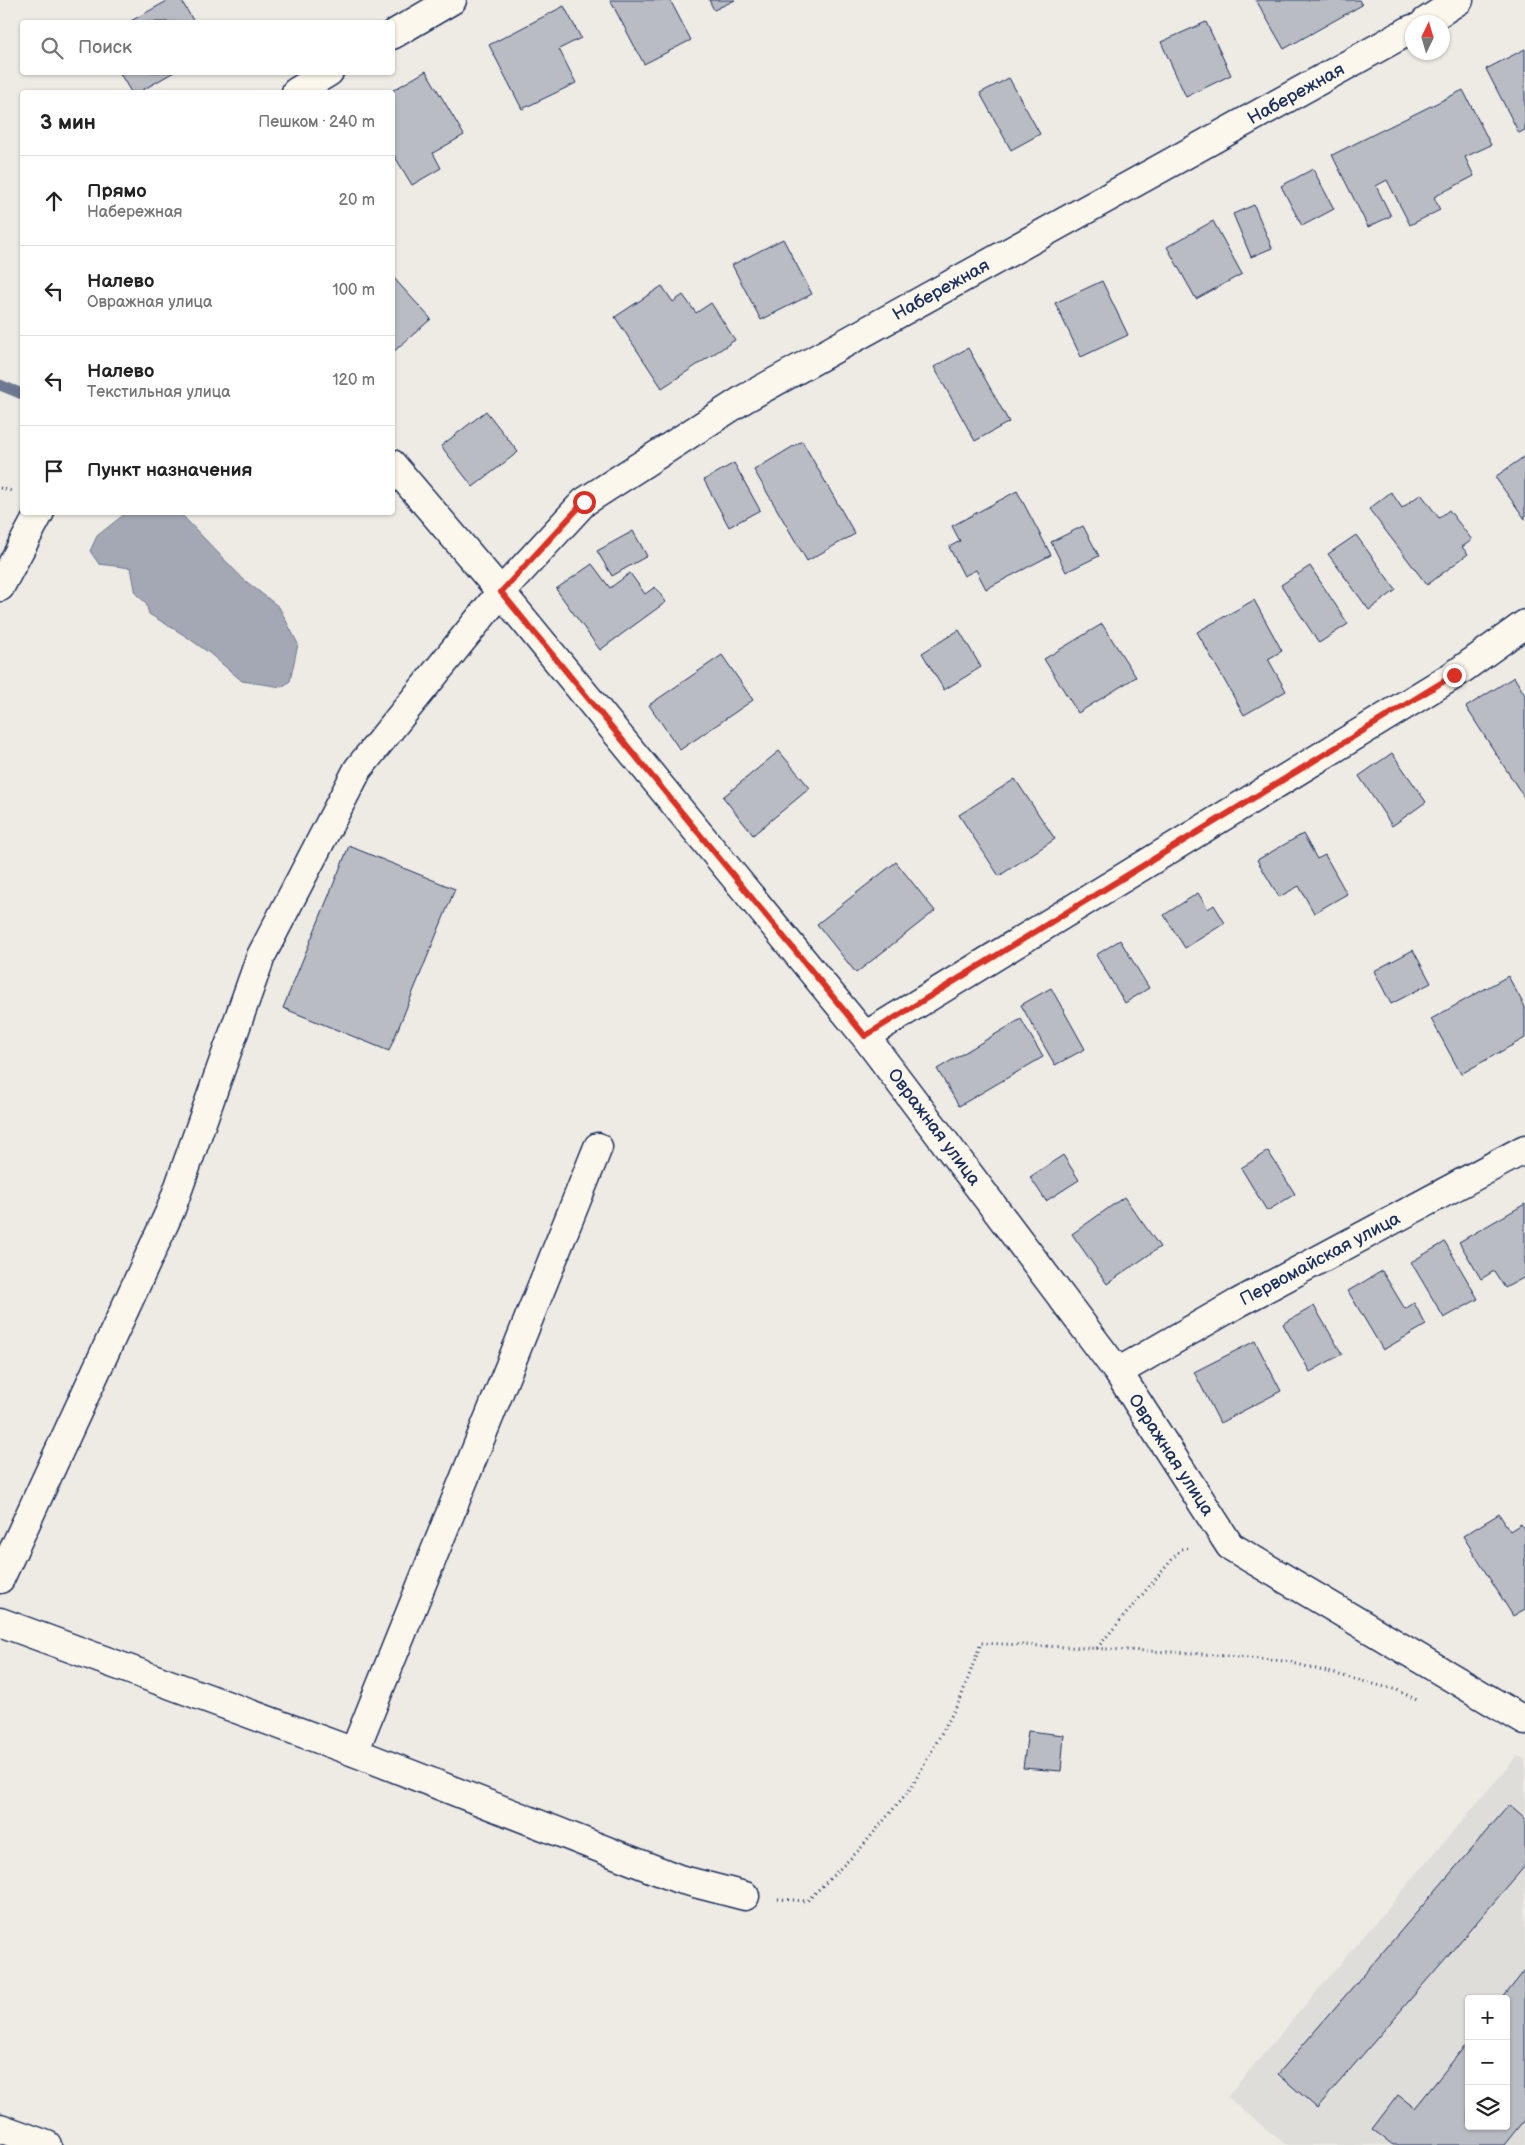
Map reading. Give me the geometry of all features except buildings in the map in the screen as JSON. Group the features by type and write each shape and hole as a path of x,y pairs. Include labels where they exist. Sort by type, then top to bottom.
{"street":[{"path":"395,33 452,0"},
{"path":"1436,15 1459,0"},
{"name":"Набережная","path":"0,1579 171,1209 261,956 358,769 501,592 584,502 744,399 1405,33"},
{"path":"299,90 325,75"},
{"name":"Овражная улица","path":"395,468 501,592 865,1036 1118,1372 1230,1546 1525,1720"},
{"path":"0,587 38,515"},
{"path":"865,1036 1454,675 1525,624"},
{"path":"354,1752 598,1147"},
{"name":"Первомайская улица","path":"1118,1372 1238,1303 1525,1149"},
{"path":"0,1622 354,1752 679,1879 745,1896"},
{"path":"0,2128 47,2145"}],"path":[{"path":"1097,1648 1181,1549 1230,1546"},
{"path":"745,1896 807,1901 860,1849 911,1788 960,1700 981,1643 1191,1653 1285,1662 1397,1690 1422,1702"}],"shaded area":[{"path":"123,515 182,515 243,579 279,607 298,644 290,681 282,687 242,681 208,652 149,614 146,603 136,594 131,568 99,564 90,551 97,536"},
{"path":"1517,1756 1525,1759 1525,2145 1286,2145 1227,2097"}],"waterway":[{"path":"0,385 20,393"}],"route":[{"path":"584,502 501,592 865,1036 1454,675"}]}
